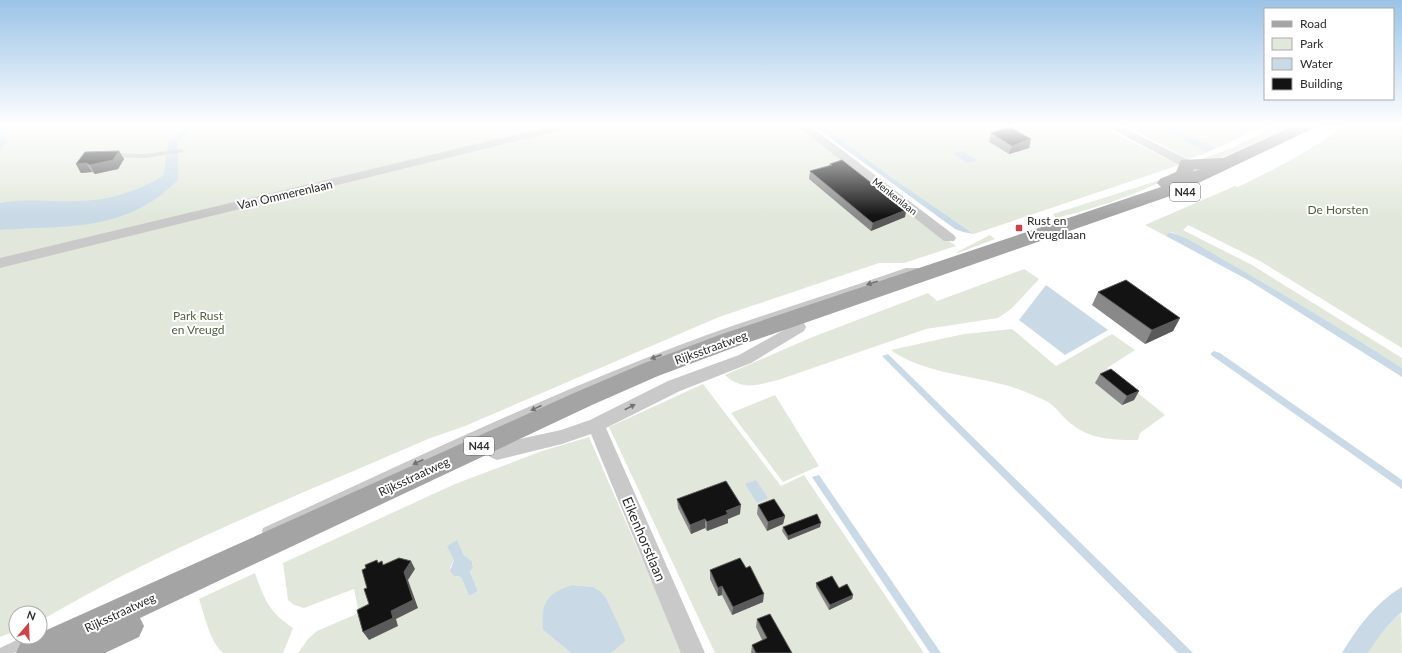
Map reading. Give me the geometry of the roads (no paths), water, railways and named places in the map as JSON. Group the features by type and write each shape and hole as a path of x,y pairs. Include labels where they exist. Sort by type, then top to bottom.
{"main road":[{"name":"Rijksstraatweg","path":"32,653 582,398 730,340 1167,191 1245,155"},
{"name":"Rijksstraatweg","path":"70,653 592,406 656,379 735,349 1175,197 1262,155"},
{"name":"N44","path":"1128,204 1186,169 1209,164 1232,162"}],"street":[{"name":"Van Ommerenlaan","path":"0,263 447,155"},
{"name":"Menkenlaan","path":"842,155 950,238"},
{"path":"1163,155 1186,169"},
{"name":"Rijksstraatweg","path":"497,452 562,437 596,425 674,386 745,359 798,327"},
{"name":"Eikenhorstlaan","path":"596,425 693,653"}],"lane":[{"path":"122,155 151,155"},
{"name":"Rijksstraatweg","path":"258,535 554,400 655,358 908,270 938,269"},
{"path":"1,653 18,645"}],"water":[{"path":"166,155 178,155 178,180 158,197 137,209 116,218 72,226 0,230 0,203 29,200 88,201 120,195 141,188 160,178 164,174"},
{"path":"854,155 862,155 974,234 955,229"},
{"path":"956,155 970,155 976,159 976,161 967,163"},
{"path":"1169,232 1197,244 1358,340 1402,368 1402,377 1248,280 1166,236"},
{"path":"1046,285 1108,330 1065,355 1019,320"},
{"path":"1214,351 1220,353 1402,480 1402,489 1211,355"},
{"path":"888,354 1193,653 1178,653 882,356"},
{"path":"819,475 941,653 930,653 812,477"},
{"path":"756,480 768,498 757,503 745,484"},
{"path":"457,540 464,556 472,561 473,568 470,572 478,591 469,596 461,577 454,576 450,571 454,560 447,546"},
{"path":"573,585 593,587 601,592 606,598 626,641 611,653 571,653 543,630 543,613 547,600 557,592"},
{"path":"1402,587 1402,612 1379,636 1368,653 1342,653 1368,616 1384,600"}],"place":[{"name":"Rust en Vreugdlaan","path":"1019,228"}],"park label":[{"name":"De Horsten","path":"1338,210"},
{"name":"Park Rust en Vreugd","path":"198,323"}]}
